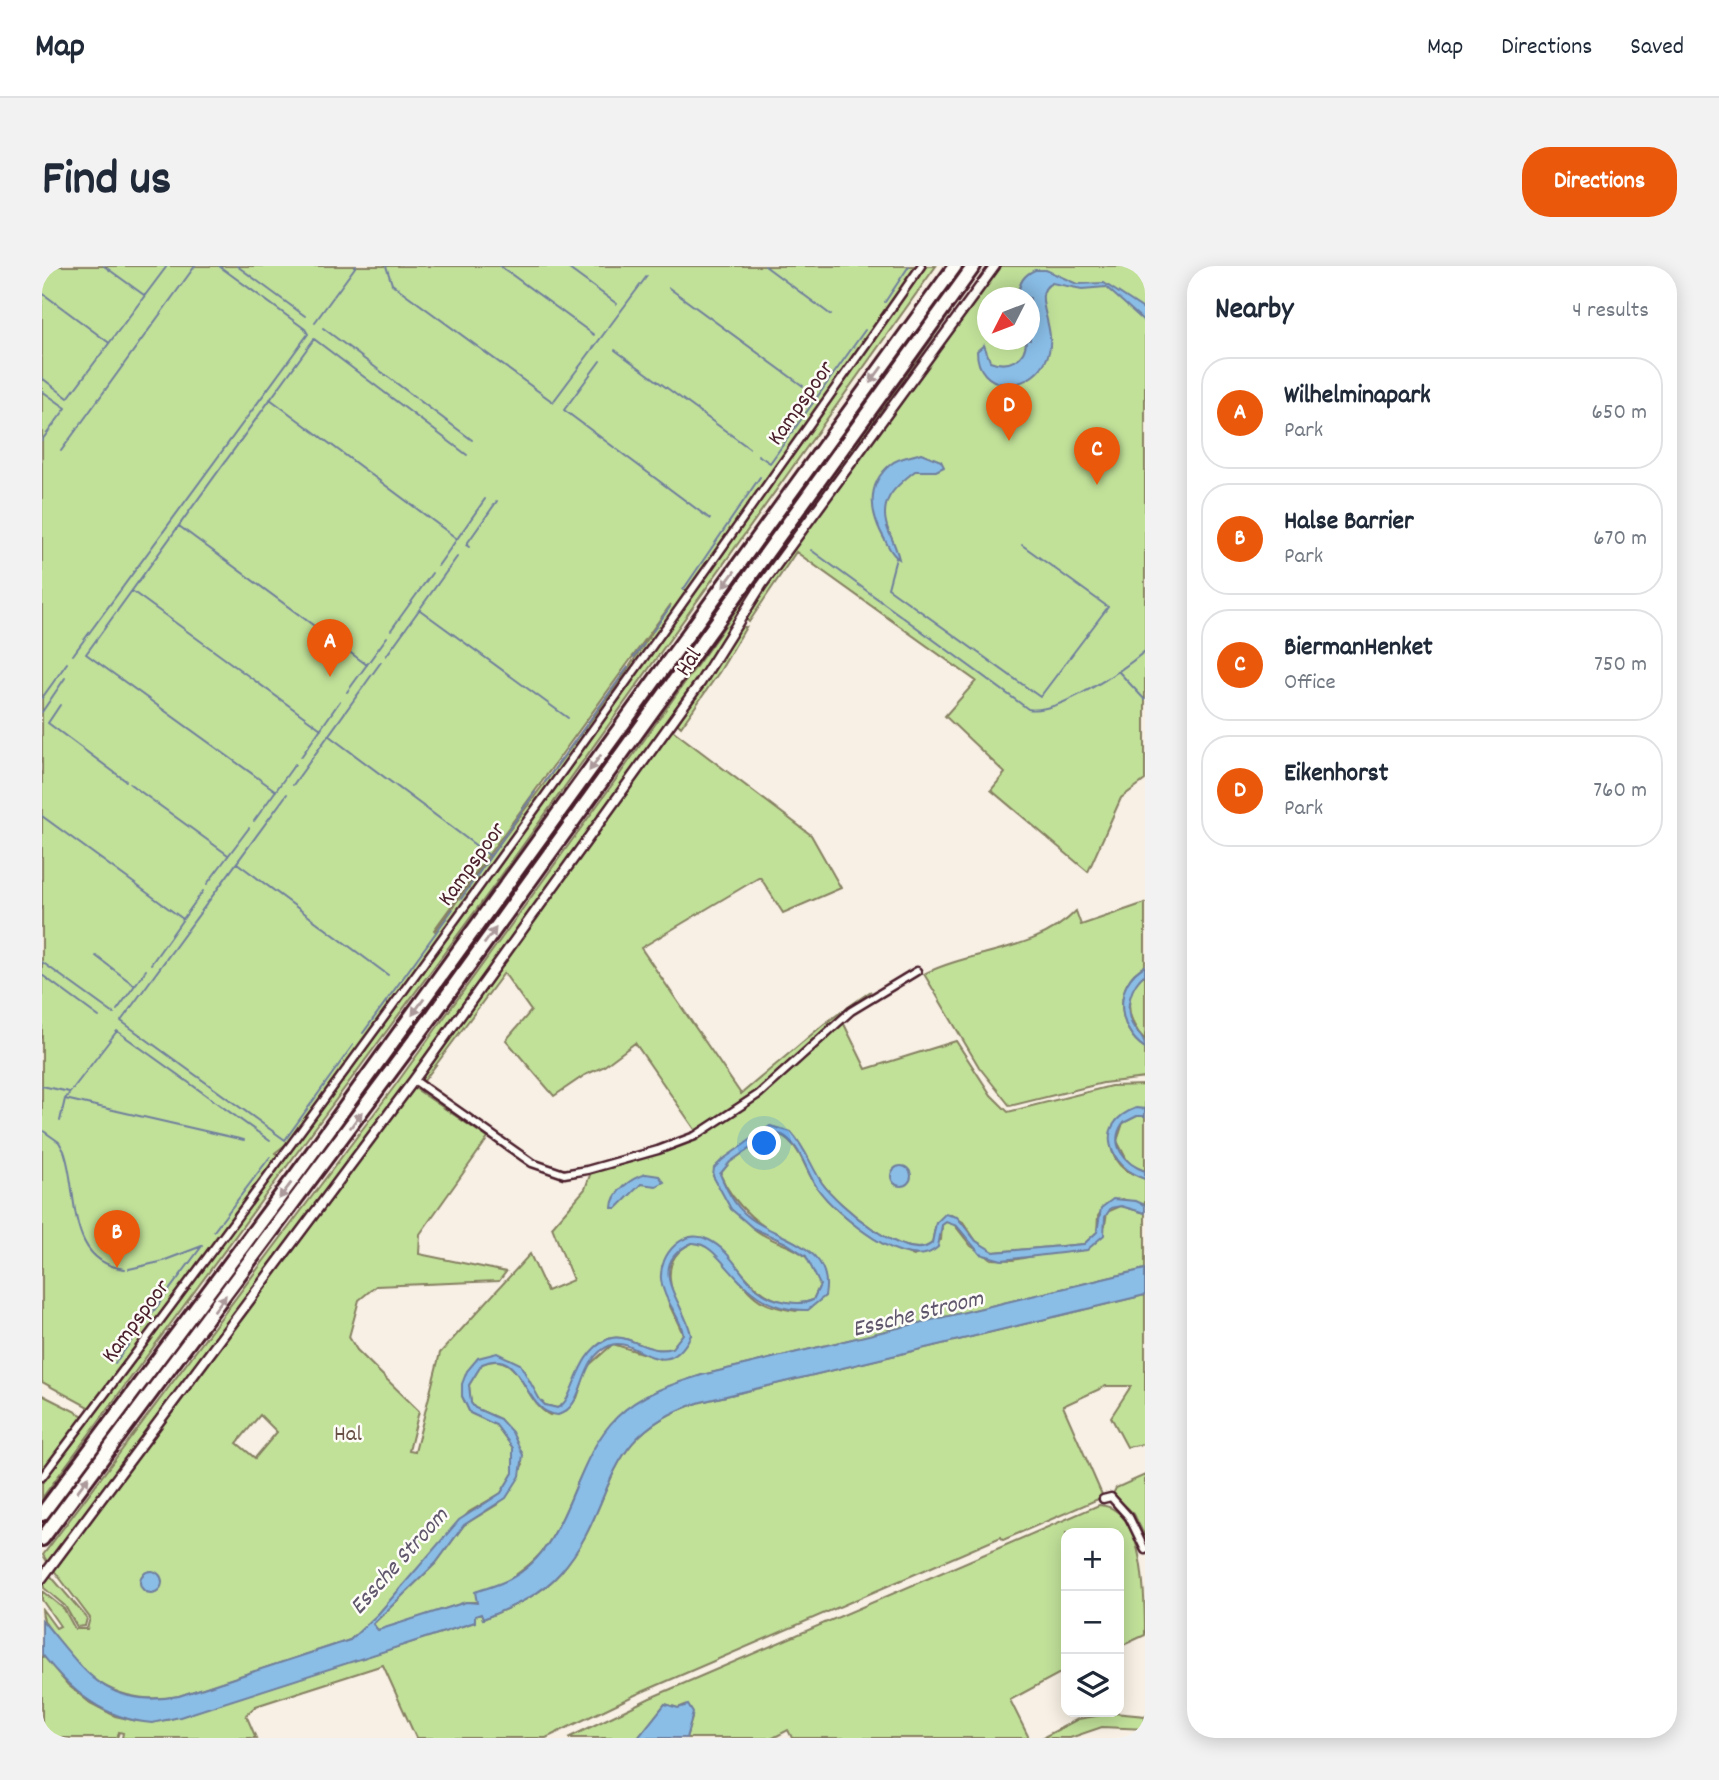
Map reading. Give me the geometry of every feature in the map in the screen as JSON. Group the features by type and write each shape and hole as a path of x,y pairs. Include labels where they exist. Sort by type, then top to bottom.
{"highway":[{"path":"916,320 946,266"},
{"path":"42,1514 304,1164 955,266"},
{"path":"42,1539 417,1037 974,266"}],"street":[{"name":"Kampspoor","path":"42,1477 220,1241 676,615 920,266"},
{"name":"Hal","path":"42,1578 414,1080 700,683 761,586 995,266"},
{"path":"414,1080 532,1163 564,1174 587,1170 658,1150 695,1136 759,1094 851,1011 917,971"},
{"path":"1103,1499 1111,1497 1129,1517 1145,1550"}],"green space":[{"path":"42,266 918,266 626,683 291,1140 275,1153 279,1156 90,1408 42,1382","holes":["671,604 619,682 435,931"]},
{"path":"925,266 936,266 496,883 42,1498 42,1483 489,879"},
{"path":"980,266 983,266 789,543 702,674 419,1068 48,1563 43,1555 394,1087"},
{"path":"999,266 1145,266 1145,780 1121,798 1088,872 991,790 1005,773 945,716 976,681 796,552 749,622 746,619 751,606 977,296 977,350 1040,350 1040,287 984,287"},
{"path":"741,627 746,627 720,671 681,727 676,722"},
{"path":"671,729 811,835 841,888 783,913 760,877 641,948 741,1094 824,1024 871,991 760,1089 696,1131 635,1043 603,1067 585,1075 554,1096 506,1040 531,1011 504,973 424,1081 419,1078"},
{"path":"1145,903 1145,966 1127,983 1122,1006 1128,1030 1145,1048 1145,1078 1103,1083 1010,1106 979,1067 924,974 1024,942 1061,924 1076,911 1081,925"},
{"path":"1145,974 1145,1040 1134,1024 1129,1007 1133,989"},
{"path":"843,1022 866,1069 956,1041 991,1095 1008,1112 1111,1086 1145,1085 1145,1109 1124,1115 1117,1122 1111,1141 1116,1160 1124,1169 1145,1179 1145,1205 1122,1199 1107,1203 1098,1216 1097,1232 1084,1244 993,1252 976,1241 963,1222 951,1215 936,1223 932,1243 921,1248 907,1246 874,1230 842,1204 822,1183 791,1132 770,1126 713,1176 747,1223 763,1235 802,1253 809,1261 816,1271 820,1285 813,1300 793,1303 771,1297 746,1277 715,1244 703,1238 690,1237 662,1266 669,1304 683,1334 672,1348 654,1349 623,1338 608,1339 591,1354 571,1395 557,1408 545,1405 540,1400 510,1359 478,1358 462,1396 470,1413 496,1425 513,1448 513,1473 501,1493 469,1512 373,1620 350,1640 179,1696 159,1698 124,1694 108,1688 93,1679 67,1654 42,1614 42,1609 56,1628 60,1626 42,1600 42,1591 64,1609 75,1629 87,1629 90,1618 53,1569 413,1087 488,1138 420,1234 419,1254 506,1272 499,1281 376,1286 359,1300 349,1337 357,1350 419,1411 409,1451 415,1452 440,1353 530,1254 547,1291 573,1280 552,1227 585,1189 591,1172 681,1144 715,1127 753,1100","holes":["260,1415 277,1432 255,1458 237,1443"]},
{"path":"1137,1116 1145,1116 1145,1171 1129,1164 1117,1141 1123,1123"},
{"path":"772,1133 789,1140 818,1189 849,1221 887,1244 914,1256 941,1240 942,1225 946,1222 953,1223 971,1246 991,1259 1013,1260 1060,1251 1087,1250 1105,1225 1107,1212 1121,1206 1145,1213 1145,1269 702,1375 658,1392 626,1412 600,1440 554,1533 544,1549 529,1564 477,1602 466,1602 378,1631 373,1624 436,1563 464,1525 498,1504 523,1464 500,1419 475,1408 471,1403 469,1385 482,1364 495,1361 505,1363 514,1370 533,1400 550,1415 577,1398 587,1367 613,1344 660,1359 691,1335 675,1298 670,1273 672,1261 679,1251 692,1243 702,1244 711,1250 754,1296 771,1306 796,1311 825,1296 819,1263 749,1215 728,1189 720,1174 730,1162"},
{"path":"1145,1295 1145,1444 1127,1447 1111,1417 1131,1386 1106,1386 1063,1406 1103,1497 1003,1540 1001,1537 635,1695 546,1738 416,1738 383,1665 256,1706 246,1715 256,1738 122,1738 123,1733 119,1732 117,1738 47,1738 42,1733 42,1654 68,1685 90,1703 115,1716 137,1721 167,1720 475,1622 475,1616 481,1614 483,1619 524,1600 560,1573 579,1548 625,1453 643,1433 667,1416 701,1402"},
{"path":"42,1395 84,1416 42,1471"},
{"path":"1145,1475 1145,1537 1134,1514 1113,1494 1116,1488"},
{"path":"1099,1505 1114,1510 1126,1521 1134,1537 1143,1578 1145,1635 1124,1645 1124,1528 1061,1528 1061,1673 1010,1700 1029,1738 792,1738 788,1730 773,1738 686,1738 692,1718 685,1705 678,1708 665,1704 638,1738 568,1738 650,1698"},
{"path":"49,1574 87,1618 85,1626 77,1627 65,1606 44,1588 43,1582"},
{"path":"1124,1714 1145,1716 1145,1729 1102,1727 1070,1738 1042,1738 1078,1719 1124,1717"}],"water":[{"path":"1046,270 1077,284 1104,283 1145,310 1145,322 1106,287 1082,289 1052,283 1045,289 1043,296 1050,338 1045,362 1027,380 1004,384 994,381 985,375 979,365 978,350 986,350 990,361 1009,363 1015,361 1024,350 1040,350 1040,287 1019,287 1031,272"},
{"path":"921,453 941,461 944,467 936,471 915,471 889,497 886,504 886,522 899,559 890,549 877,522 874,491 882,473 891,464 901,458"},
{"path":"1145,966 1145,974 1130,997 1129,1011 1132,1024 1142,1038 1145,1048 1128,1030 1122,1006 1127,983"},
{"path":"1136,1108 1145,1109 1145,1116 1137,1116 1123,1123 1117,1138 1118,1146 1131,1164 1145,1171 1145,1179 1122,1165 1110,1145 1114,1124 1122,1115"},
{"path":"770,1126 791,1132 822,1183 842,1204 874,1230 907,1246 921,1248 932,1243 936,1223 945,1214 957,1217 976,1241 994,1252 1084,1244 1097,1232 1101,1208 1113,1199 1136,1201 1145,1205 1145,1213 1121,1206 1111,1208 1105,1217 1104,1235 1087,1250 1002,1260 980,1254 957,1226 946,1222 942,1225 938,1247 925,1254 909,1254 874,1239 841,1213 818,1189 792,1143 784,1136 772,1133 730,1162 720,1174 730,1195 744,1213 806,1248 815,1257 826,1280 825,1296 808,1310 784,1308 765,1301 749,1290 704,1245 692,1243 677,1252 670,1263 668,1274 671,1286 691,1335 681,1350 671,1357 661,1359 621,1344 611,1345 592,1360 574,1402 558,1415 537,1404 516,1371 507,1364 496,1361 482,1364 469,1385 471,1403 475,1408 500,1419 512,1432 523,1455 520,1476 506,1498 464,1525 436,1563 373,1624 378,1630 466,1602 477,1603 475,1592 510,1579 530,1564 559,1525 601,1436 626,1409 657,1391 702,1375 1145,1269 1145,1295 701,1402 667,1416 643,1433 625,1453 579,1548 560,1573 524,1600 483,1619 481,1614 475,1616 475,1622 180,1717 152,1723 118,1716 90,1701 65,1680 42,1654 42,1620 84,1670 98,1682 132,1697 153,1699 179,1696 350,1640 379,1613 459,1520 501,1493 513,1473 513,1448 496,1425 470,1413 462,1396 462,1384 467,1371 478,1358 497,1353 520,1364 540,1400 545,1405 557,1408 568,1397 588,1356 608,1339 623,1338 655,1349 672,1348 683,1334 662,1287 661,1270 675,1245 691,1237 709,1240 720,1247 751,1284 772,1298 797,1303 813,1300 820,1285 806,1256 786,1243 753,1228 731,1209 713,1176 714,1168 722,1160"},
{"path":"901,1166 908,1169 911,1176 908,1183 901,1186 894,1183 891,1176 894,1169"},
{"path":"646,1174 659,1176 664,1182 656,1186 641,1184 617,1208 612,1208 615,1197 623,1186"},
{"path":"151,1571 159,1574 162,1582 159,1590 151,1593 143,1590 140,1582 143,1574"},
{"path":"665,1704 678,1708 688,1705 693,1713 686,1738 638,1738"}],"waterway":[{"path":"104,266 144,295"},
{"path":"42,378 68,398 167,266"},
{"path":"61,451 195,266"},
{"path":"73,655 308,334 305,329 219,266"},
{"path":"237,266 305,316"},
{"path":"315,322 356,266"},
{"path":"386,266 392,284 553,402 647,276"},
{"path":"500,266 594,335"},
{"path":"565,266 617,304"},
{"path":"765,266 831,315"},
{"path":"885,302 909,266"},
{"path":"669,288 803,386"},
{"path":"42,293 108,342"},
{"path":"323,328 472,440"},
{"path":"758,455 770,463 865,330"},
{"path":"276,791 86,654 314,339 467,455"},
{"path":"615,350 749,448"},
{"path":"600,361 564,410 710,519"},
{"path":"42,391 66,408 42,440"},
{"path":"270,399 456,538"},
{"path":"683,590 760,477"},
{"path":"438,566 485,499"},
{"path":"469,547 466,545 497,501"},
{"path":"179,526 367,665"},
{"path":"896,558 888,588 1040,697 1108,607 1022,545"},
{"path":"811,550 1028,709 1040,709 1072,698 1122,669 1145,651"},
{"path":"386,656 457,557"},
{"path":"391,630 432,573"},
{"path":"132,591 321,729"},
{"path":"653,631 670,607"},
{"path":"420,610 568,718"},
{"path":"347,692 387,637"},
{"path":"634,657 644,644"},
{"path":"293,785 381,662"},
{"path":"42,698 67,663"},
{"path":"545,782 628,667"},
{"path":"1119,672 1145,700"},
{"path":"42,712 65,678"},
{"path":"301,757 340,701"},
{"path":"60,705 48,723 126,781"},
{"path":"328,735 490,856"},
{"path":"254,821 295,764"},
{"path":"130,784 228,855"},
{"path":"461,899 535,792"},
{"path":"287,794 121,1021 285,1140 353,1045"},
{"path":"42,816 183,919"},
{"path":"207,884 249,828"},
{"path":"237,863 388,975"},
{"path":"151,964 203,891"},
{"path":"363,1033 453,909"},
{"path":"96,956 134,985"},
{"path":"42,962 114,1014"},
{"path":"117,1010 146,970"},
{"path":"42,975 99,1017"},
{"path":"60,1121 65,1099 117,1031 270,1141"},
{"path":"42,1086 69,1092"},
{"path":"65,1099 244,1140"},
{"path":"42,1130 59,1142 64,1151 83,1239 92,1253 106,1264 125,1269"},
{"path":"214,1231 270,1157"},
{"path":"115,1363 202,1246 160,1262 129,1269"}],"place":[{"name":"Eikenhorst","path":"1009,441"},
{"name":"BiermanHenket","path":"1097,485"},
{"name":"Wilhelminapark","path":"330,677"},
{"name":"Halse Barrier","path":"117,1268"}],"water label":[{"name":"Essche Stroom","path":"918,1315"},
{"name":"Essche Stroom","path":"400,1562"}]}
